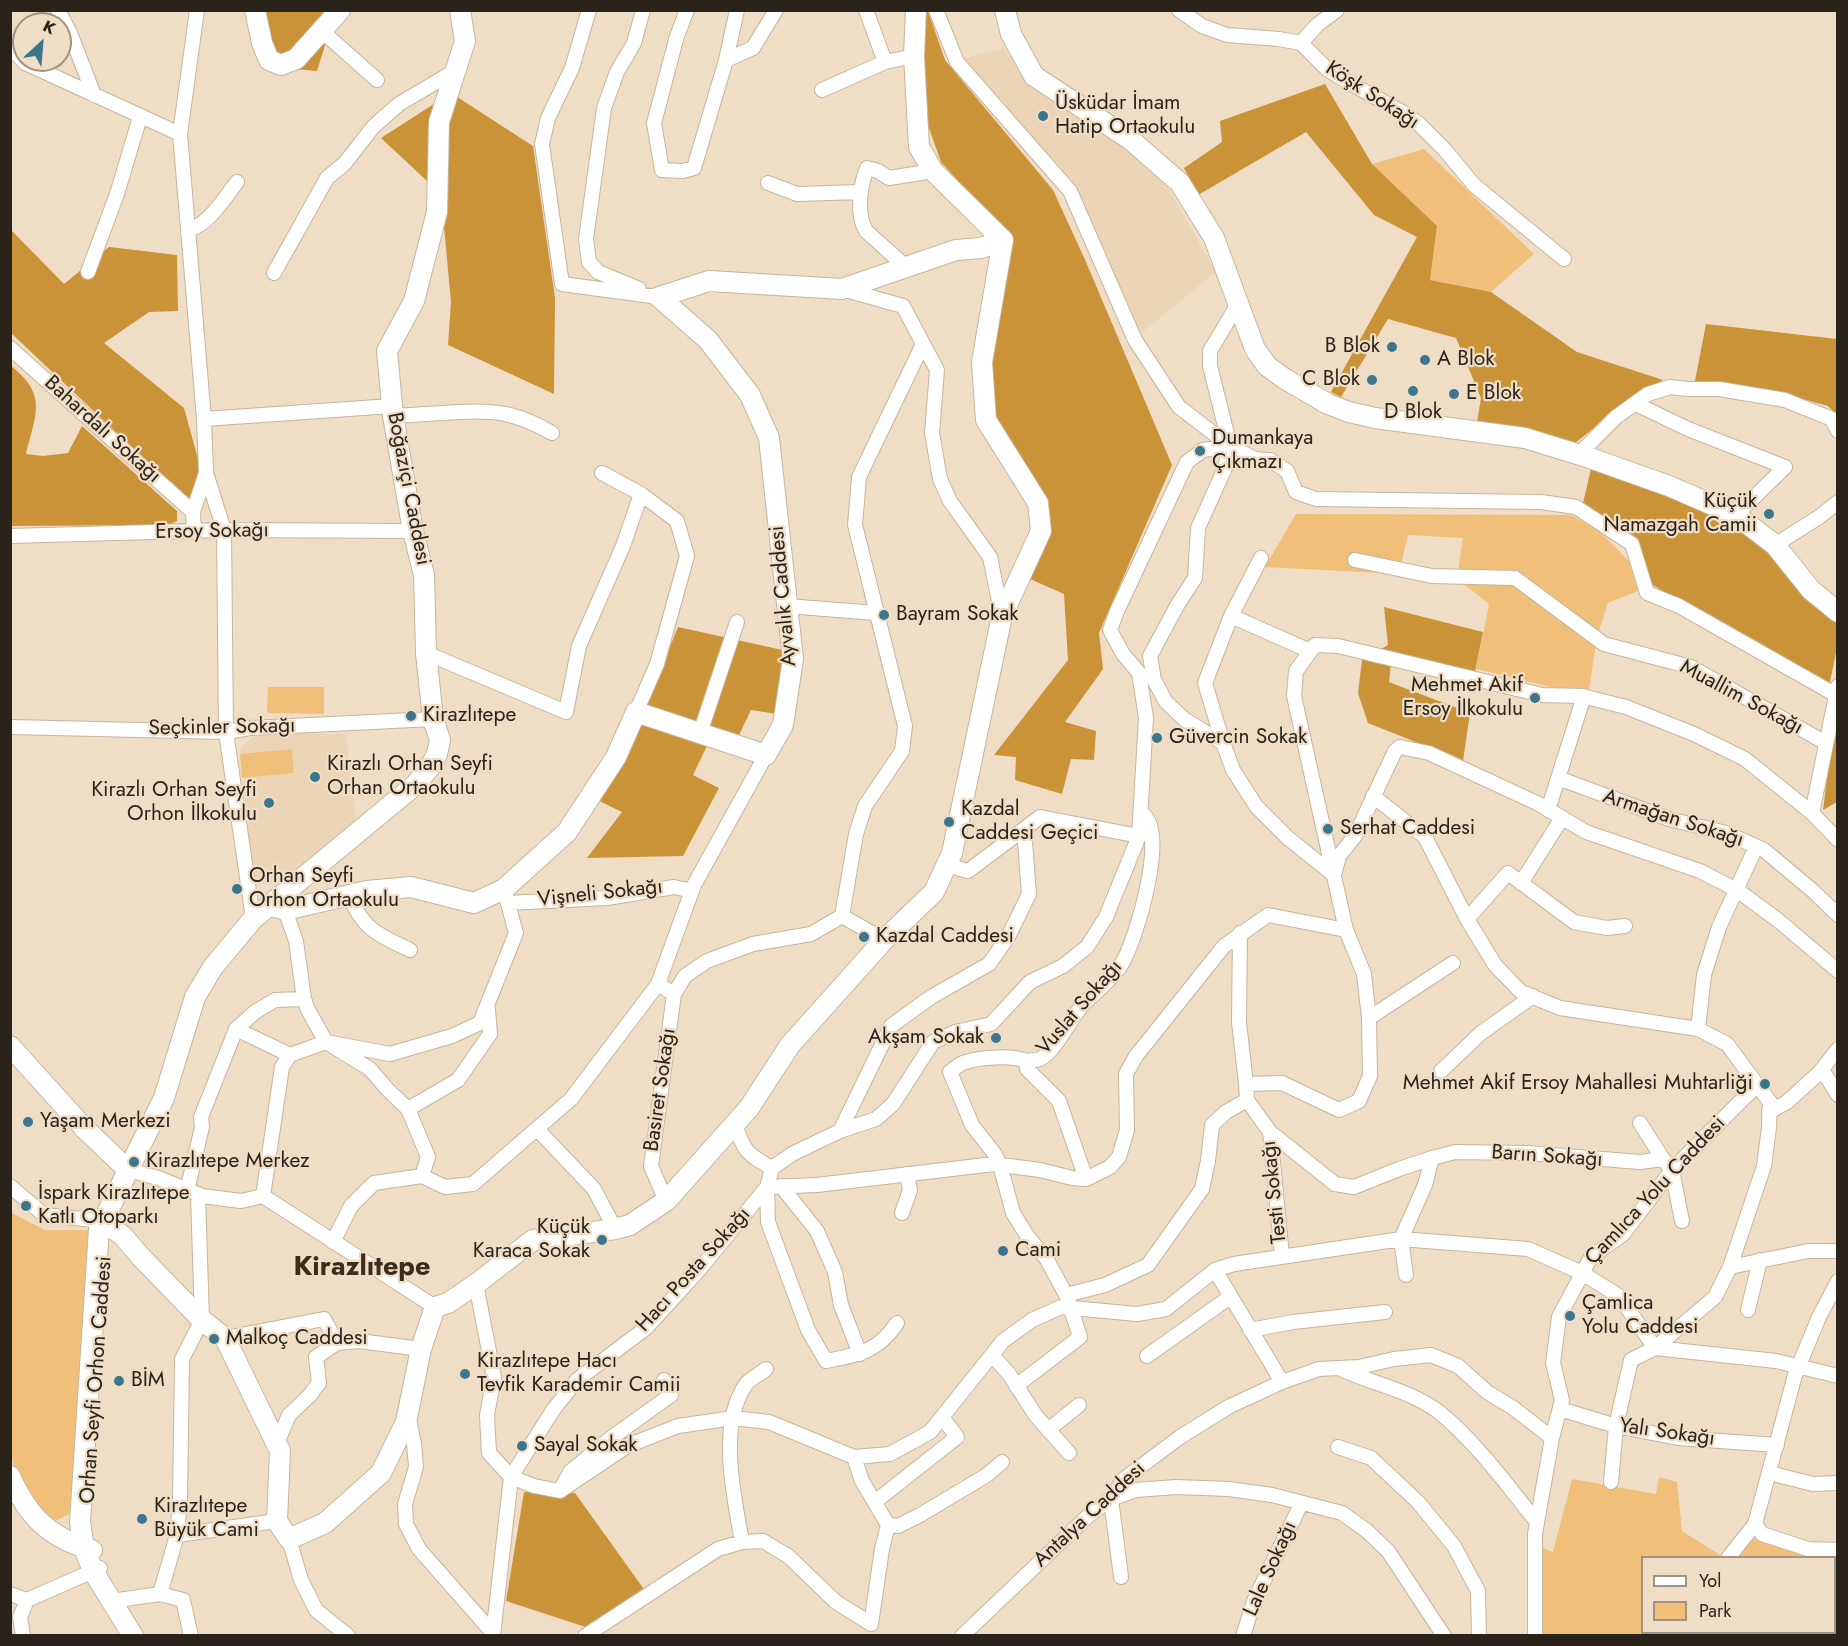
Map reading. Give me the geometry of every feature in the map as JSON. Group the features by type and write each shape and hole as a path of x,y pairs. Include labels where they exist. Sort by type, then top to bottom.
{"street":[{"path":"58,10 70,33 94,95"},
{"path":"197,10 180,134 204,419 206,473 224,530 226,732 253,919"},
{"path":"255,10 262,44 269,60 281,65 296,59 340,10"},
{"name":"Boğaziçi Caddesi","path":"277,908 416,785 437,754 440,740 434,719 426,653 424,575 413,531 393,411 387,351 414,300 437,212 439,122 465,41 460,10"},
{"path":"590,10 572,68 548,118 542,144 562,284 659,297 710,281 842,290 903,306 937,370 932,433 940,479 950,501 990,557 1002,616"},
{"path":"643,10 634,43 617,72 604,108 586,239 589,262 598,272 659,297"},
{"path":"687,10 677,36 654,123 662,170 683,171 694,168 726,60 737,10"},
{"path":"726,60 753,48 776,10"},
{"path":"866,10 885,62"},
{"path":"916,10 914,56 919,147 933,171 1004,240"},
{"path":"936,10 957,62 1070,191 1135,340 1179,407 1230,446 1255,459 1270,460 1287,471 1296,492 1316,499 1541,502 1576,507 1632,544 1647,593 1679,606 1837,690 1812,813"},
{"path":"1005,10 1011,33 1034,76 1131,140 1180,183 1214,238 1255,349 1267,366 1328,404 1349,412 1375,418 1525,438 1669,486 1737,515 1775,546 1811,590 1838,612"},
{"path":"1179,10 1202,26 1227,35 1300,43 1337,10"},
{"path":"322,31 377,80"},
{"name":"Köşk Sokağı","path":"1300,43 1327,69 1419,124 1481,192 1564,259"},
{"path":"10,47 25,63 180,134"},
{"path":"822,90 885,62 914,56"},
{"path":"274,273 327,178 345,163 373,127 399,104 455,71"},
{"path":"88,272 117,194 140,117"},
{"path":"906,267 866,231 861,223 861,183 867,168 878,171 889,178 933,171"},
{"path":"189,229 206,220 237,182"},
{"path":"768,183 797,194 861,192"},
{"path":"842,290 956,250 981,248 1004,240"},
{"path":"435,1307 447,1303 476,1284 533,1240 630,1225 666,1201 749,1108 790,1045 884,940 934,892 952,853 1002,616 1041,531 1038,503 986,420 982,362 1004,240"},
{"name":"Ayvalık Caddesi","path":"659,297 708,340 750,395 770,438 793,659 783,725 766,755"},
{"path":"772,1168 792,1154 840,1131 876,1119 893,1104 933,1042 955,1032 991,1024 1030,981 1063,966 1087,947 1106,918 1139,836 1150,656 1195,578 1198,528 1225,468 1230,446 1210,366 1210,351 1239,302"},
{"path":"658,984 674,994 685,976 707,961 753,944 812,934 842,916 856,834 865,806 902,751 905,726 855,525 860,477 923,344"},
{"name":"Bahardalı Sokağı","path":"10,348 193,512"},
{"path":"1578,454 1616,417 1648,394 1670,387 1719,388 1785,400 1832,419 1838,431"},
{"path":"1636,404 1688,429 1785,467 1737,515"},
{"path":"204,419 393,411 496,413 530,422 552,433"},
{"path":"1223,743 1178,713 1166,702 1123,654 1110,630 1187,462 1203,450 1230,446"},
{"path":"194,532 193,512 206,473"},
{"path":"422,1176 428,1157 408,1109 370,1069 326,1042 304,999 296,941 277,908 367,891 411,887 474,903 506,896 567,832 616,757 657,664 687,556 677,521 641,495 602,473"},
{"path":"426,653 566,712 579,646 623,546 641,495"},
{"path":"1775,546 1838,502"},
{"name":"Ersoy Sokağı","path":"10,536 224,530 413,531"},
{"path":"1261,558 1231,616 1205,683 1233,770 1256,806 1288,838 1334,875"},
{"name":"Muallim Sokağı","path":"1355,560 1432,576 1515,578 1604,644 1691,667 1826,743"},
{"path":"788,606 876,613"},
{"path":"1231,616 1310,651"},
{"path":"700,733 737,621"},
{"path":"1246,1084 1282,1083 1339,1110 1359,1101 1371,1076 1369,1018 1364,974 1346,930 1294,696 1296,671 1314,645 1338,646 1542,695 1584,696 1626,707 1694,734 1745,759 1812,813 1838,840"},
{"path":"1548,810 1584,696"},
{"path":"333,1242 351,1206 374,1183 422,1176 445,1187 473,1184 571,1099 658,984 692,891 766,755 636,712"},
{"name":"Seçkinler Sokağı","path":"10,727 226,732 250,728 434,719"},
{"path":"1334,875 1339,856 1355,836 1395,751 1400,747 1429,753 1548,810 1586,832 1700,870 1737,890 1779,921 1838,971"},
{"name":"Armağan Sokağı","path":"1558,778 1669,819 1726,833 1756,846 1764,850 1838,915"},
{"path":"1373,796 1425,837 1467,919 1495,965 1521,992 1560,1008 1698,1029 1727,1044 1770,1102 1764,1167 1730,1268 1715,1297 1655,1348 1630,1360 1616,1426 1611,1482"},
{"name":"Vuslat Sokağı","path":"1026,1061 1041,1059 1063,1034 1075,1014 1122,965 1134,936 1145,897 1153,855 1149,824 1145,815 1141,813"},
{"path":"946,865 968,871 1040,817 1139,836"},
{"path":"1521,883 1562,818"},
{"path":"840,1131 891,1026 931,997 989,964 1008,937 1029,894 1024,829"},
{"path":"1698,1029 1704,975 1719,927 1756,846"},
{"path":"1467,919 1508,873 1574,922 1607,928 1625,926"},
{"name":"Vişneli Sokağı","path":"506,896 607,898 674,886 692,891"},
{"path":"349,896 357,915 369,929 410,950"},
{"path":"263,1196 282,1067 290,1055 326,1042 390,1054 452,1036 480,1023 516,933 506,896"},
{"name":"Orhan Seyfi Orhon Caddesi","path":"135,1635 118,1600 92,1559 88,1507 107,1230 104,1221 127,1169 164,1098 195,997 203,982 229,945 253,919 277,908"},
{"path":"774,1186 817,1185 994,1164 1086,1179 1110,1167 1119,1157 1126,1130 1126,1074 1136,1056 1224,946 1268,915 1346,930"},
{"path":"842,916 884,940"},
{"path":"476,1284 494,1377 487,1415 489,1453 511,1477 534,1486 560,1491 627,1446 678,1426 733,1418 769,1422 854,1457 890,1454 930,1432 1003,1341 1032,1320 1061,1307 1068,1301 1148,1265 1202,1189 1212,1125 1226,1112 1247,1100 1239,1022 1240,933"},
{"path":"1369,1018 1453,963"},
{"name":"Basiret Sokağı","path":"666,1201 651,1166 674,994"},
{"path":"1441,1071 1481,1033 1533,996"},
{"path":"160,1594 177,1535 180,1502 182,1359 202,1320 193,1193 202,1127 201,1117 236,1029 255,1012 275,1000 304,999"},
{"path":"408,1109 458,1080 490,1034 488,1004"},
{"path":"236,1029 290,1055"},
{"path":"10,1046 85,1129 127,1169 161,1179 193,1193 241,1201 263,1196 435,1307"},
{"path":"1769,1112 1787,1102 1819,1073 1838,1049"},
{"path":"1016,1386 1080,1337 1068,1301 1046,1258 1028,1237 1013,1213 1000,1165 994,1153 972,1125 950,1072 962,1063 1001,1057 1015,1057 1026,1061 1027,1069 1059,1101 1086,1179"},
{"path":"1819,1073 1826,1076 1838,1095"},
{"name":"Çamlıca Yolu Caddesi","path":"1560,1409 1562,1400 1553,1363 1559,1317 1591,1257 1623,1234 1672,1170 1757,1085"},
{"name":"Testi Sokağı","path":"1247,1100 1270,1132 1282,1256"},
{"path":"1640,1123 1672,1170 1682,1221"},
{"path":"735,1124 741,1143 749,1155 772,1168"},
{"path":"537,1129 594,1189 615,1229"},
{"name":"Barın Sokağı","path":"1270,1132 1335,1184 1354,1187 1399,1168 1455,1152 1527,1154 1640,1162 1663,1159"},
{"path":"1406,1275 1401,1239 1425,1185 1432,1158"},
{"path":"772,1168 774,1186 768,1222 808,1329 826,1362 860,1354 878,1345 897,1323"},
{"path":"902,1213 910,1190 907,1174"},
{"path":"10,1186 44,1215 104,1221 127,1241 202,1320 225,1338 280,1451 277,1521 289,1539 301,1580 316,1610 348,1635"},
{"path":"774,1186 817,1231 835,1272 841,1305 860,1354"},
{"name":"Hacı Posta Sokağı","path":"493,1634 511,1477 552,1410 577,1380 646,1328 774,1186"},
{"path":"104,1221 99,1229 96,1259 80,1518 92,1559 135,1635"},
{"path":"1068,1301 1137,1314 1166,1309 1215,1270 1233,1264 1401,1239 1527,1249 1582,1273 1619,1296 1655,1348 1776,1360 1838,1376"},
{"path":"1730,1268 1808,1251 1838,1251"},
{"path":"1748,1310 1760,1260"},
{"path":"1215,1270 1282,1382"},
{"path":"1729,1556 1755,1524 1799,1365 1819,1317 1838,1281"},
{"path":"1147,1356 1230,1297"},
{"path":"289,1539 325,1523 381,1473 406,1422 421,1348 435,1307"},
{"path":"1250,1330 1293,1322 1385,1312"},
{"path":"225,1338 324,1319 337,1343"},
{"path":"277,1443 289,1415 319,1383 316,1357 337,1343 359,1341 421,1348"},
{"path":"992,1355 1036,1416 1069,1453"},
{"name":"Antalya Caddesi","path":"962,1635 1088,1516 1111,1499 1124,1479 1180,1437 1230,1406 1282,1382 1319,1369 1359,1367 1394,1359 1431,1355 1458,1366 1487,1392 1512,1407 1552,1438"},
{"path":"1339,1368 1407,1394 1438,1412 1482,1454 1537,1522"},
{"path":"742,1542 731,1485 730,1446 733,1418 735,1407 747,1383 766,1370"},
{"path":"560,1491 570,1472 611,1438 671,1395 664,1380"},
{"path":"1048,1430 1079,1405"},
{"path":"1535,1635 1535,1534 1552,1438 1560,1409"},
{"name":"Yalı Sokağı","path":"1560,1409 1616,1426 1678,1438 1777,1445"},
{"path":"408,1413 413,1434 416,1467 405,1504 406,1524 419,1549 493,1634"},
{"path":"876,1501 957,1437 942,1417"},
{"path":"1338,1447 1371,1458 1418,1502 1454,1546 1478,1591 1479,1635"},
{"path":"854,1457 862,1481 876,1501 888,1525 882,1549 874,1630"},
{"path":"888,1525 898,1526 920,1515 987,1475 1002,1462"},
{"path":"1769,1473 1813,1484 1838,1483"},
{"path":"10,1476 26,1507 44,1527 92,1559"},
{"path":"1122,1577 1111,1499 1136,1490 1176,1487 1272,1495 1341,1513 1374,1538 1401,1568 1444,1635"},
{"name":"Lale Sokağı","path":"1243,1635 1254,1601 1301,1504"},
{"path":"44,1527 66,1529 80,1518"},
{"path":"177,1535 277,1521"},
{"path":"1755,1524 1762,1534 1808,1549 1838,1550"},
{"path":"585,1635 718,1549 742,1542 763,1541 788,1556 836,1602 874,1630"},
{"path":"23,1635 20,1617 27,1600 92,1559"},
{"path":"10,1594 27,1600"},
{"path":"118,1600 160,1594 183,1600 191,1635"}],"shaded area":[{"path":"255,11 336,11 317,71 271,67"},
{"path":"924,11 928,11 945,60 1053,190 1172,465 1099,633 1103,669 1065,722 1096,731 1094,760 1071,759 1062,794 1015,780 1016,757 994,755 1068,660 1064,594 1030,579 1045,530 993,419 988,362 1009,237 941,162 924,114"},
{"path":"1004,48 1030,88 1119,142 1168,188 1216,272 1140,334 1067,175 961,59"},
{"path":"1325,84 1372,164 1437,226 1430,280 1491,292 1577,352 1663,380 1624,404 1575,443 1477,422 1481,398 1456,338 1388,319 1341,397 1331,392 1417,237 1374,215 1306,132 1198,195 1184,168 1222,142 1220,121"},
{"path":"451,93 533,146 555,298 554,394 448,345 451,302 441,194 381,138"},
{"path":"10,229 64,284 109,247 177,255 178,311 149,312 104,343 184,408 200,466 192,504 11,333"},
{"path":"1706,324 1837,339 1837,415 1828,406 1767,389 1695,381"},
{"path":"10,365 30,386 36,405 26,454 43,456 68,453 82,426 177,511 177,521 168,525 11,526"},
{"path":"1591,469 1733,521 1772,553 1837,620 1837,648 1828,691 1653,585 1635,541 1583,503"},
{"path":"1384,607 1483,632 1473,682 1391,663 1389,682 1470,713 1463,761 1368,723 1358,693 1362,660 1388,645"},
{"path":"678,627 787,651 777,714 751,710 730,754 707,746 693,775 719,788 683,856 587,858 622,812 595,799 647,703"},
{"path":"1837,700 1837,802 1823,810"},
{"path":"256,734 346,734 356,821 334,845 274,885 258,883 252,871 240,751 242,746"},
{"path":"524,1492 575,1493 651,1599 601,1632 506,1601"}],"green space":[{"path":"1424,149 1534,254 1491,292 1430,280 1437,226 1372,164"},
{"path":"1296,514 1571,515 1600,532 1653,585 1608,603 1597,637 1588,696 1476,669 1489,604 1457,579 1463,538 1408,535 1399,574 1265,567"},
{"path":"268,687 324,687 324,714 267,713"},
{"path":"292,749 294,773 242,778 240,754"},
{"path":"10,1212 45,1230 94,1230 74,1512 57,1520 38,1514 15,1473 11,1453"},
{"path":"1659,1477 1677,1482 1682,1531 1720,1555 1754,1539 1825,1556 1641,1556 1641,1634 1749,1635 1538,1636 1543,1548 1553,1552 1572,1479 1656,1494"}],"place":[{"name":"Üsküdar İmam Hatip Ortaokulu","path":"1043,116"},
{"name":"B Blok","path":"1392,347"},
{"name":"A Blok","path":"1425,360"},
{"name":"C Blok","path":"1372,380"},
{"name":"D Blok","path":"1413,391"},
{"name":"E Blok","path":"1454,394"},
{"name":"Dumankaya Çıkmazı","path":"1200,451"},
{"name":"Küçük Namazgah Camii","path":"1769,514"},
{"name":"Bayram Sokak","path":"884,615"},
{"name":"Mehmet Akif Ersoy İlkokulu","path":"1535,698"},
{"name":"Kirazlıtepe","path":"411,716"},
{"name":"Güvercin Sokak","path":"1157,738"},
{"name":"Kirazlı Orhan Seyfi Orhan Ortaokulu","path":"315,777"},
{"name":"Kirazlı Orhan Seyfi Orhon İlkokulu","path":"269,803"},
{"name":"Kazdal Caddesi Geçici","path":"949,822"},
{"name":"Serhat Caddesi","path":"1328,829"},
{"name":"Orhan Seyfi Orhon Ortaokulu","path":"237,889"},
{"name":"Kazdal Caddesi","path":"864,937"},
{"name":"Akşam Sokak","path":"996,1038"},
{"name":"Mehmet Akif Ersoy Mahallesi Muhtarliği","path":"1765,1084"},
{"name":"Yaşam Merkezi","path":"28,1122"},
{"name":"Kirazlıtepe Merkez","path":"134,1162"},
{"name":"İspark Kirazlıtepe Katlı Otoparkı","path":"26,1206"},
{"name":"Küçük Karaca Sokak","path":"602,1240"},
{"name":"Cami","path":"1003,1251"},
{"name":"Çamlica Yolu Caddesi","path":"1570,1316"},
{"name":"Malkoç Caddesi","path":"214,1339"},
{"name":"Kirazlıtepe Hacı Tevfik Karademir Camii","path":"465,1374"},
{"name":"BİM","path":"119,1381"},
{"name":"Sayal Sokak","path":"522,1446"},
{"name":"Kirazlıtepe Büyük Cami","path":"142,1519"}],"district":[{"name":"Kirazlıtepe","path":"362,1268"}]}
